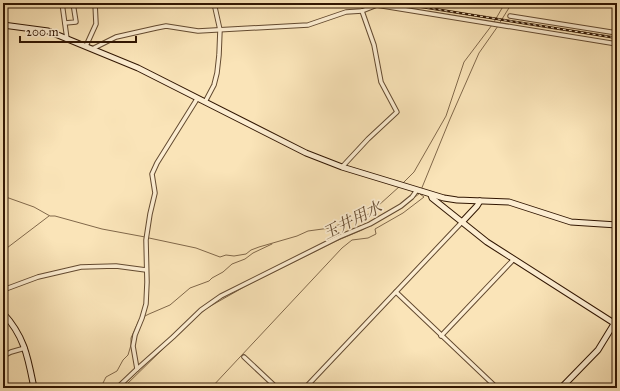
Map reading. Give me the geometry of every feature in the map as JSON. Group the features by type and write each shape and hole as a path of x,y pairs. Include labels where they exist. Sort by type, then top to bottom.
{"street":[{"path":"62,3 67,39"},
{"path":"65,23 76,22 73,3"},
{"path":"86,46 96,24 95,3"},
{"path":"205,102 214,85 218,73 220,30 214,3"},
{"path":"364,3 617,44"},
{"path":"92,49 116,37 166,26 198,31 308,25 346,12 362,11 377,4"},
{"path":"342,167 368,139 397,112 381,82 374,45 362,11"},
{"path":"510,16 617,33"},
{"path":"3,25 48,31 86,46 138,68 306,154 342,167 431,195 458,200 509,202 571,222 617,225"},
{"path":"137,369 133,346 135,335 146,304 146,235 155,193 152,174 197,99"},
{"path":"117,388 173,338 201,310 221,296 339,236 370,224 401,206 418,191"},
{"path":"431,195 432,198 462,222 513,260 616,323 598,350 561,388"},
{"path":"305,388 477,206 480,201"},
{"path":"441,336 513,260"},
{"path":"3,290 38,277 81,266 116,266 146,270"},
{"path":"396,292 497,388"},
{"path":"3,313 14,325 26,348 34,388"},
{"path":"3,356 26,348"},
{"path":"244,357 277,388"}],"waterway":[{"path":"494,22 505,3"},
{"name":"玉井用水","path":"499,24 512,3"},
{"path":"402,184 414,172 446,116 464,62 492,25"},
{"name":"玉井用水","path":"421,190 479,53 498,26"},
{"path":"149,238 196,248 220,257 226,255 234,256 246,254 259,247 297,236 308,231 330,228 369,214 400,186"},
{"name":"玉井用水","path":"410,201 420,193"},
{"path":"211,388 342,248 352,240 368,238 376,234 375,229 403,213 424,197 420,194"},
{"path":"3,196 34,207 50,216 55,216 102,229 145,237"},
{"name":"玉井用水","path":"196,317 207,308 244,287 336,241 362,230 400,209"},
{"path":"3,251 49,216"},
{"path":"143,317 170,305 190,288 209,281 232,264 245,259 253,253 272,244"},
{"path":"103,388 103,383 106,377 117,371 123,360 128,355 131,345 131,338 139,320 141,319"},
{"name":"玉井用水","path":"123,388 167,345"}],"railway":[{"path":"397,3 617,38"}]}
